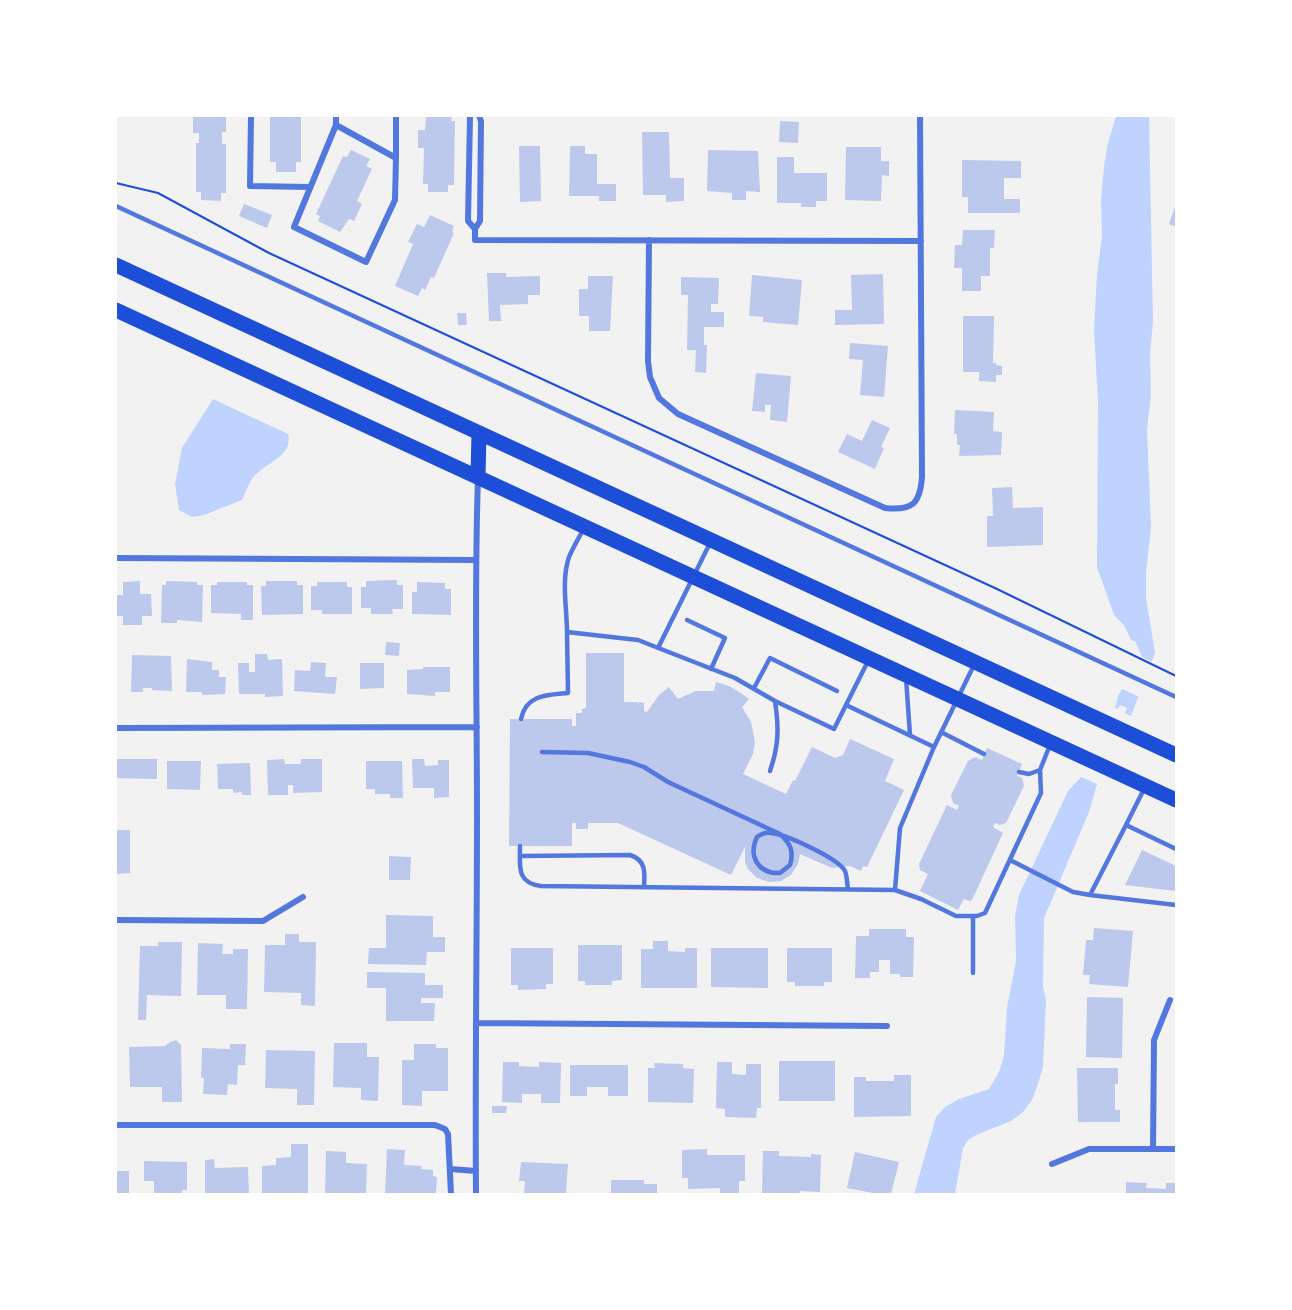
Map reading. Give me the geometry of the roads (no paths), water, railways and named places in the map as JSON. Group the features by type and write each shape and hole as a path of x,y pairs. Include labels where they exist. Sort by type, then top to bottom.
{"highway":[{"path":"116,265 1176,755"},
{"path":"116,310 1176,800"},
{"path":"478,477 479,433"}],"street":[{"path":"250,116 250,186 310,187"},
{"path":"336,116 336,125 294,227 366,262 395,200 396,116"},
{"path":"470,116 468,221 475,229"},
{"path":"479,116 481,121 480,221 475,229 475,240 921,242"},
{"path":"649,240 648,361 654,391 663,403 678,414 885,508 905,508 912,505 918,500 922,477 921,116"},
{"path":"336,125 396,158"},
{"path":"476,1194 478,477"},
{"path":"116,558 476,560"},
{"path":"116,728 477,727"},
{"path":"116,920 263,921 303,897"},
{"path":"1153,1149 1154,1040 1170,1000"},
{"path":"476,1023 887,1026"},
{"path":"116,1125 435,1125 445,1129 448,1134 451,1194"},
{"path":"1052,1164 1089,1149 1176,1149"},
{"path":"450,1169 476,1171"}],"lane":[{"path":"116,206 1176,697"},
{"path":"521,719 527,704 533,699 568,693 566,576 569,558 585,527"},
{"path":"658,648 711,541"},
{"path":"687,620 725,638 711,669"},
{"path":"567,632 638,640 754,688 775,701 834,729 869,658"},
{"path":"754,688 770,658 837,691"},
{"path":"895,890 900,828 934,747 976,663"},
{"path":"905,675 910,735"},
{"path":"770,771 777,751 778,738 775,701"},
{"path":"846,705 934,747"},
{"path":"941,732 984,754"},
{"path":"520,846 521,872 523,879 531,885 895,890 921,899 956,916 973,916 985,913 1041,793 1040,770 1051,742"},
{"path":"542,752 588,753 630,762 780,834 789,844 792,852 790,866 780,873 766,872 755,860 754,844 757,837 764,833 780,836 832,859 845,871 848,889"},
{"path":"1019,772 1029,774 1040,770"},
{"path":"1090,895 1145,786"},
{"path":"1126,825 1176,849"},
{"path":"520,856 630,855 643,862 644,887"},
{"path":"1010,860 1073,892 1176,905"},
{"path":"973,916 973,973"}],"water":[{"path":"1116,116 1149,116 1153,323 1150,352 1151,396 1147,429 1151,527 1146,598 1155,653 1131,716 1125,713 1127,708 1120,705 1118,709 1115,708 1119,694 1142,657 1135,641 1131,640 1124,625 1114,615 1097,567 1098,402 1094,331 1102,236 1101,200 1104,167"},
{"path":"213,399 288,434 289,442 282,454 252,479 242,500 204,515 192,517 179,510 175,484 182,448"},
{"path":"1081,777 1097,784 1089,812 1044,918 1043,987 1046,1000 1043,1067 1032,1100 1023,1112 1011,1121 968,1140 963,1148 955,1194 914,1194 936,1117 945,1107 959,1099 989,1089 999,1072 1004,1056 1007,1008 1016,961 1015,916 1019,895 1068,791"}]}
